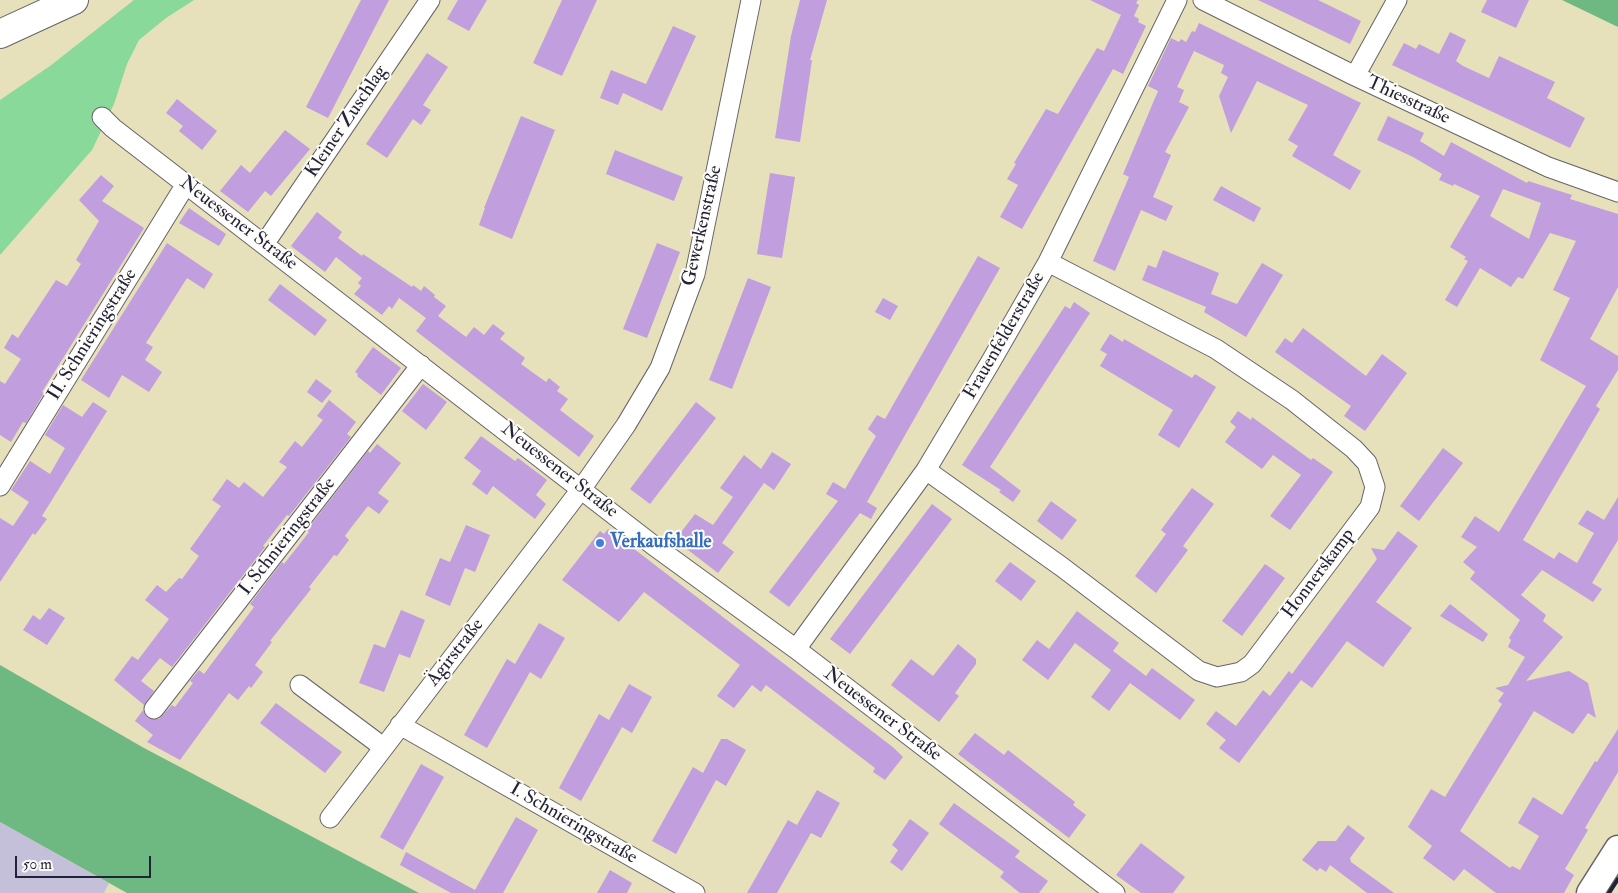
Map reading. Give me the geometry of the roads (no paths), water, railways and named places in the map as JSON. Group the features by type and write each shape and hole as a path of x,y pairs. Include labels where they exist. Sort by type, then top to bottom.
{"highway":[{"path":"0,34 74,0"}],"main road":[{"path":"1590,893 1618,849"}],"street":[{"name":"Kleiner Zuschlag","path":"265,244 430,0"},
{"name":"Gewerkenstraße","path":"582,488 626,425 660,368 695,274 751,0"},
{"name":"Frauenfelderstraße","path":"796,649 926,470 1048,262 1177,0"},
{"name":"Thiesstraße","path":"1203,0 1355,76 1548,168 1618,192"},
{"path":"1355,76 1397,0"},
{"name":"Neuessener Straße","path":"102,117 113,128 582,488 653,545 796,649 1115,893"},
{"name":"II. Schnieringstraße","path":"0,486 186,184"},
{"name":"Honnerskamp","path":"926,470 1062,567 1199,671 1217,677 1241,672 1252,664 1370,506 1374,487 1368,463 1354,449 1292,400 1216,349 1048,262"},
{"name":"I. Schnieringstraße","path":"154,709 421,365"},
{"name":"Ägirstraße","path":"330,818 582,488"},
{"path":"300,685 383,748"},
{"name":"I. Schnieringstraße","path":"400,725 695,893"}],"railway":[{"path":"1609,893 1618,879"}],"place":[{"name":"Verkaufshalle","path":"600,543"}]}
